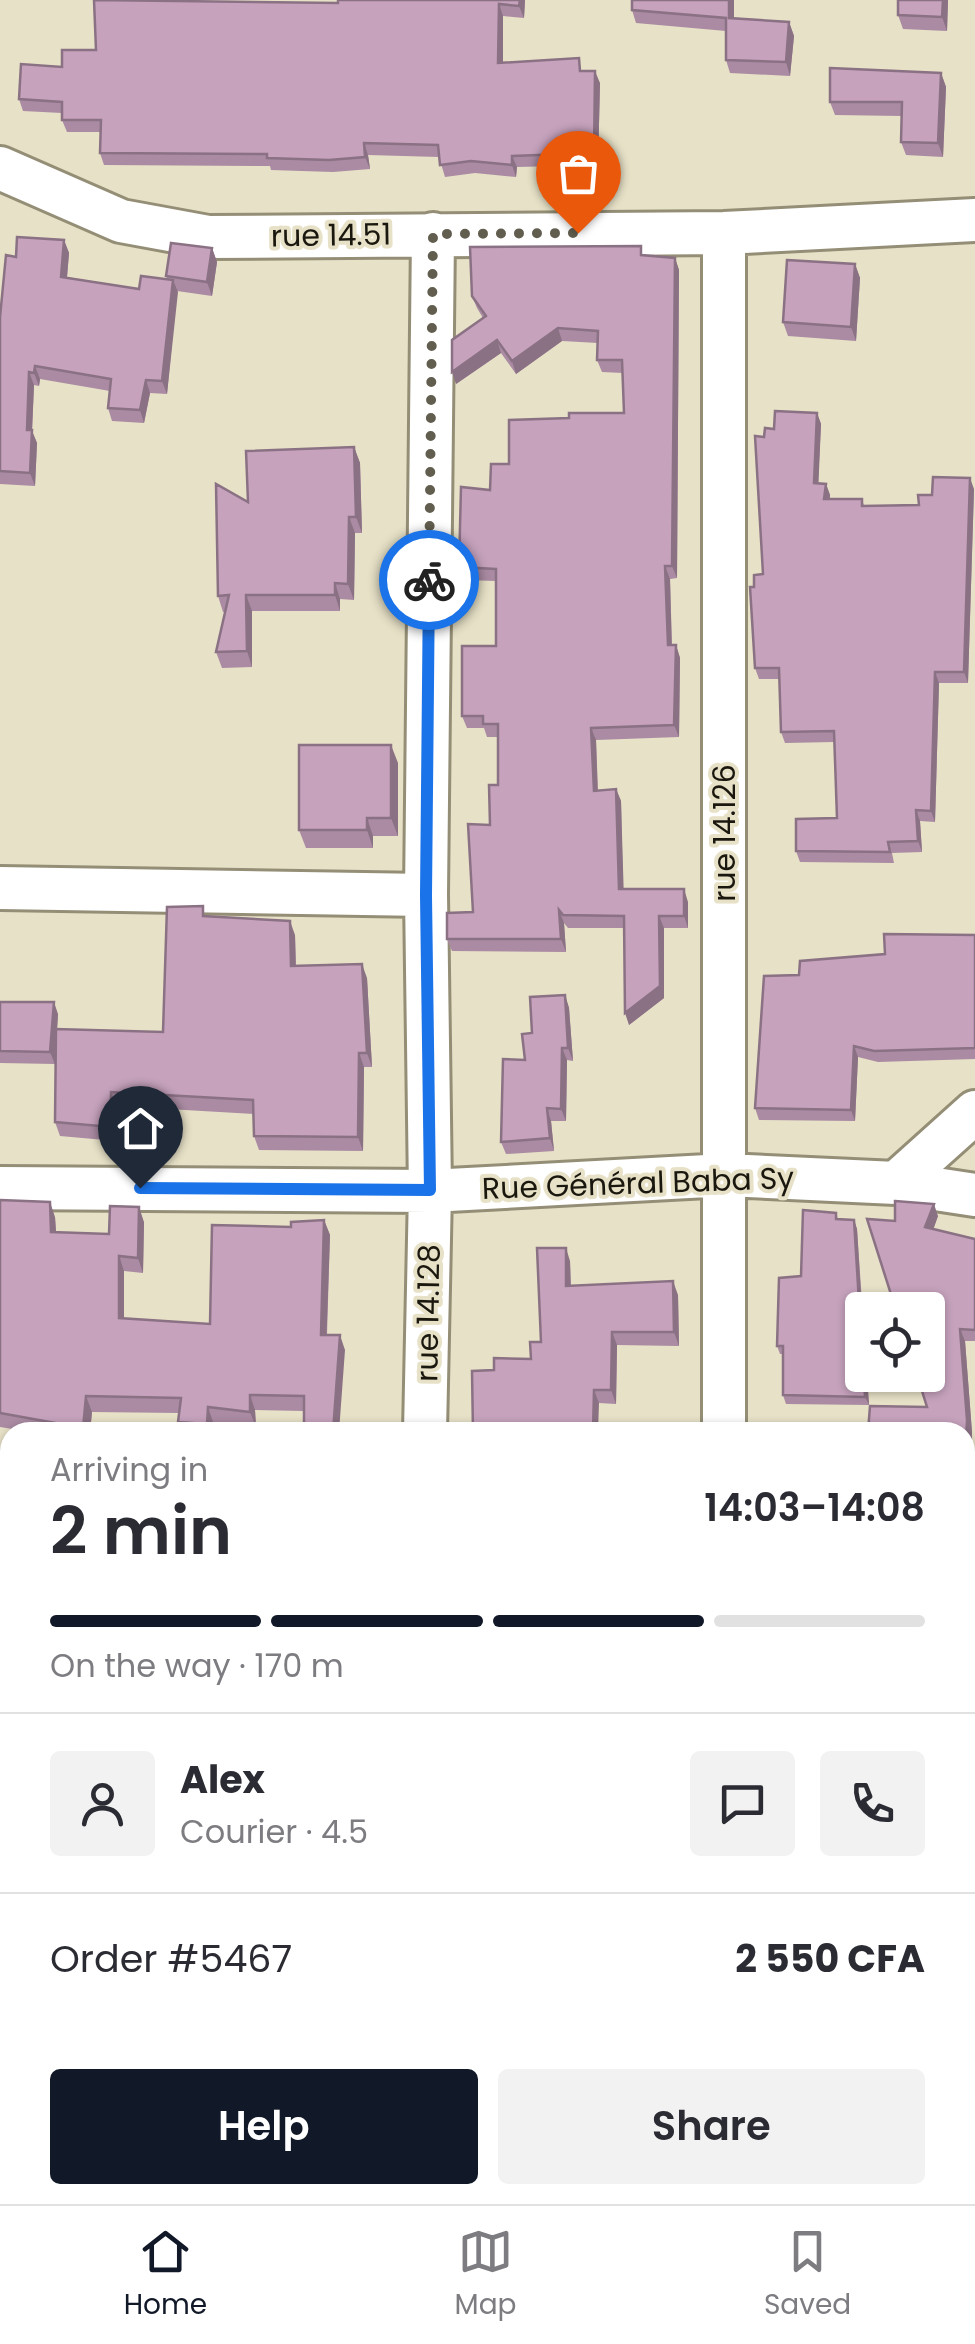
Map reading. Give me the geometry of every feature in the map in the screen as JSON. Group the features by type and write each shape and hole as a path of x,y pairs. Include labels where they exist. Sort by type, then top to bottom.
{"street":[{"name":"rue 14.51","path":"0,168 121,221 208,237 724,233 975,220"},
{"name":"rue 14.126","path":"724,233 724,1422"},
{"name":"rue 14.128","path":"425,1422 430,1190 426,896 433,234"},
{"path":"0,888 426,896"},
{"path":"896,1183 975,1112"},
{"name":"Rue Général Baba Sy","path":"0,1188 430,1190 726,1175 896,1183 975,1195"}],"building":[{"path":"94,0 520,0 519,6 499,4 498,63 579,58 580,71 595,71 594,153 512,156 512,165 471,161 440,165 438,145 364,143 365,157 329,160 267,158 267,154 100,153 101,120 62,120 62,102 19,99 21,64 62,67 62,50 96,50"},
{"path":"632,0 729,0 729,18 789,22 786,62 726,60 726,18 632,10"},
{"path":"898,0 943,0 942,17 898,15"},
{"path":"830,68 941,73 938,143 901,142 902,102 830,102"},
{"path":"17,237 64,240 61,277 139,289 141,276 173,280 162,381 146,380 140,410 108,408 111,379 35,366 34,373 29,372 30,473 0,471 0,317 6,255 16,257"},
{"path":"171,243 212,248 207,282 166,276"},
{"path":"641,246 641,255 675,258 672,566 665,566 668,645 676,645 674,725 591,728 594,791 616,789 619,889 684,889 684,916 659,916 660,986 625,1013 624,916 563,915 559,910 561,939 447,939 447,913 473,912 468,824 490,825 489,785 498,785 498,724 483,724 483,716 462,716 462,646 496,646 496,569 459,567 461,487 490,490 491,464 509,464 509,420 569,418 569,413 624,413 622,360 597,360 598,331 558,328 512,361 497,340 452,372 452,340 486,316 472,296 470,247"},
{"path":"787,260 855,264 851,327 783,322"},
{"path":"775,411 817,413 814,483 826,484 824,499 862,499 862,506 919,505 918,495 932,495 933,477 970,478 964,672 935,672 931,811 916,810 918,841 888,842 890,852 796,851 796,819 837,818 834,731 781,732 779,668 755,668 750,587 754,587 754,575 763,574 755,436 764,437 765,428 774,429"},
{"path":"354,447 356,517 349,517 348,584 335,583 335,595 246,595 247,651 216,652 229,595 218,596 216,484 248,502 246,451"},
{"path":"299,745 391,745 391,818 367,818 367,830 299,830"},
{"path":"203,906 203,916 290,921 291,966 362,964 367,1053 359,1053 358,1137 254,1136 253,1100 111,1092 111,1127 55,1122 56,1029 163,1032 167,907"},
{"path":"884,934 975,935 975,1048 874,1051 854,1046 851,1110 755,1108 764,976 799,975 800,961 885,954"},
{"path":"565,995 568,1048 562,1048 561,1109 547,1108 550,1138 501,1142 503,1059 525,1060 522,1034 532,1033 530,997"},
{"path":"0,1002 54,1002 50,1052 0,1051"},
{"path":"0,1200 50,1202 51,1232 109,1234 110,1206 139,1207 138,1258 119,1256 119,1318 210,1324 212,1225 291,1227 291,1222 324,1220 321,1335 340,1335 334,1422 304,1422 304,1396 250,1395 250,1412 208,1407 207,1422 178,1422 181,1398 86,1396 84,1422 50,1422 0,1413"},
{"path":"895,1201 934,1204 925,1227 975,1239 975,1330 960,1329 967,1422 869,1422 870,1406 927,1407 922,1392 945,1392 945,1292 890,1292 867,1219 895,1221"},
{"path":"803,1210 836,1213 836,1219 854,1220 858,1292 845,1292 845,1392 865,1392 865,1397 783,1395 783,1346 777,1346 779,1278 801,1276"},
{"path":"537,1248 566,1248 566,1286 673,1281 674,1332 612,1332 611,1390 594,1390 593,1422 473,1422 472,1371 494,1370 494,1358 531,1359 530,1342 541,1342"}],"way so far":[{"path":"429,580 433,234 578,233"}],"route":[{"path":"140,1188 430,1190 426,896 429,580"}]}
